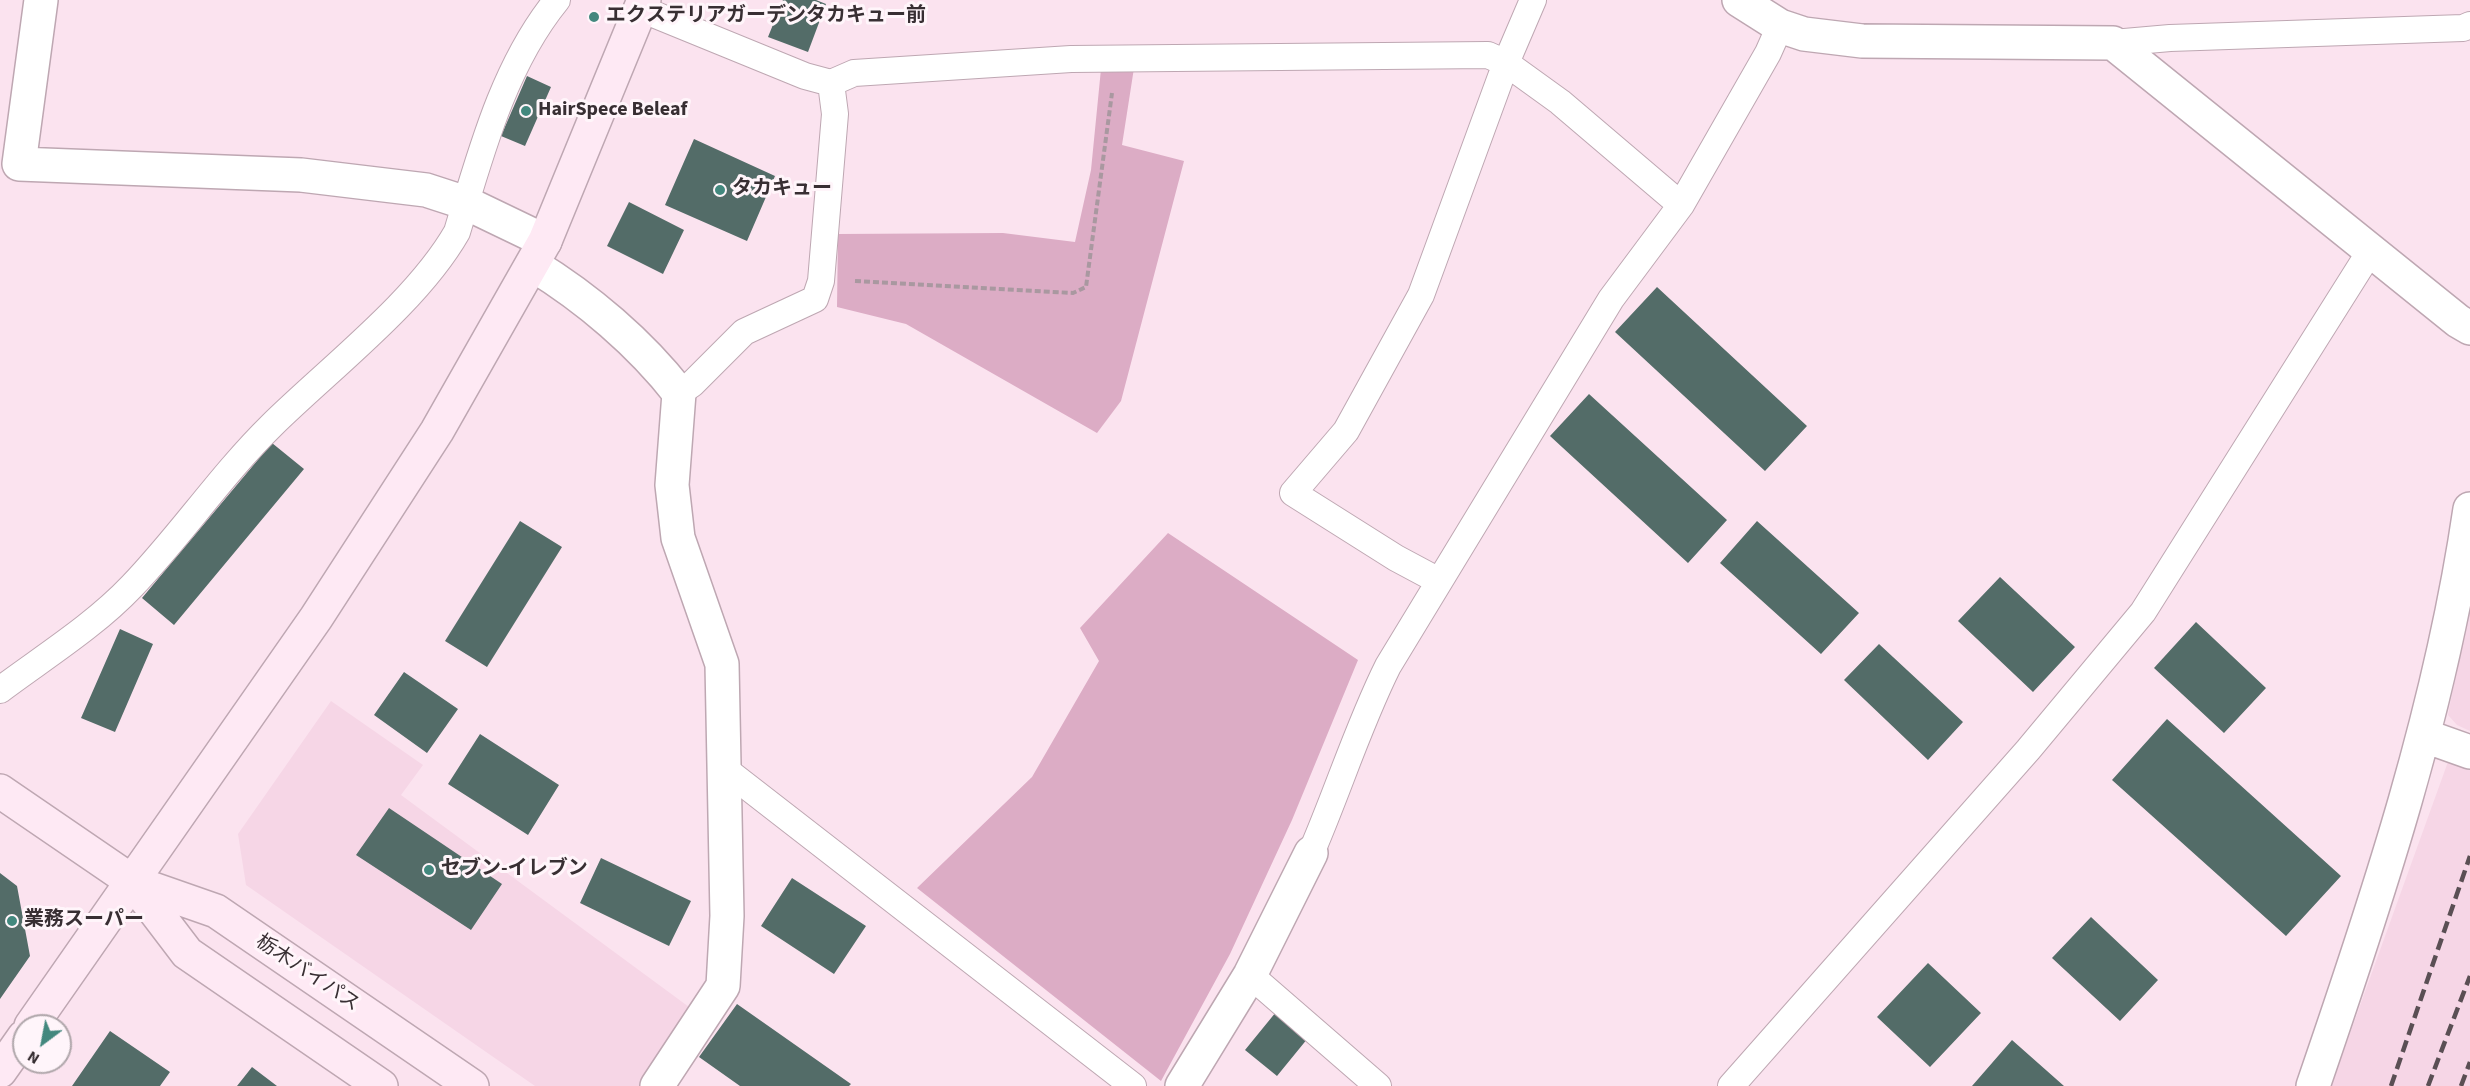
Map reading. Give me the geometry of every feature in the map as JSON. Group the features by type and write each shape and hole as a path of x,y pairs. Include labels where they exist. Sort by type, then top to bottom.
{"street":[{"path":"41,0 19,164 301,175 426,190 466,203 539,253 567,286 648,357 679,393 672,485 678,538 722,664 722,766 727,916 723,986 657,1086"},
{"path":"1739,0 1780,26 1804,34 1862,41 2113,43 2458,321 2470,328"},
{"path":"40,1014 316,618 437,431 539,253 643,4"},
{"path":"2313,1086 2365,935 2425,736 2438,680 2470,509"},
{"path":"2425,736 2470,752"},
{"name":"栃木バイパス","path":"0,791 133,882 216,911 472,1086"},
{"path":"1182,1086 1250,975 1311,853"},
{"name":"栃木バイパス","path":"133,882 187,953 381,1086"},
{"path":"0,1071 12,1054"}],"lane":[{"path":"0,690 111,607 133,585 230,470 271,426 430,271 457,232 514,67 539,22 558,0"},
{"path":"1439,582 1396,558 1293,493 1346,431 1421,295 1506,63 1533,0"},
{"path":"643,4 805,76 831,84 855,73 1071,58 1488,55 1506,63 1560,102 1681,205"},
{"path":"2113,43 2170,38 2463,28 2470,25"},
{"path":"1311,853 1337,795 1373,696 1439,582 1611,299 1681,205 1768,53 1780,26"},
{"path":"679,393 692,384 744,332 762,321 815,299 821,281 835,114 831,84"},
{"path":"1731,1086 2028,750 2143,612 2371,250"},
{"path":"722,766 1133,1086"},
{"path":"1250,975 1378,1086"}],"path":[{"path":"821,281 1073,293 1086,286 1116,59"}],"shaded area":[{"path":"1134,68 1122,145 1184,161 1121,401 1097,433 906,324 837,307 838,234 1003,233 1075,242 1091,170 1101,69"},
{"path":"1168,533 1358,660 1292,820 1230,954 1161,1081 917,888 1032,777 1099,661 1080,628"},
{"path":"2470,598 2470,731 2457,725 2448,715"},
{"path":"331,701 423,765 401,795 689,1007 640,1086 535,1086 246,885 238,834"},
{"path":"2449,759 2470,766 2470,1086 2331,1086"}],"building":[{"path":"783,0 816,0 826,4 808,52 768,37"},
{"name":"HairSpece Beleaf","path":"527,76 551,87 525,146 501,136"},
{"name":"タカキュー","path":"694,139 775,176 747,241 665,205"},
{"path":"629,202 684,230 663,274 607,246"},
{"path":"1657,287 1807,426 1765,471 1615,332"},
{"path":"1589,394 1727,520 1688,563 1550,436"},
{"path":"272,443 304,469 174,625 142,598"},
{"path":"520,521 562,547 487,667 445,641"},
{"path":"1757,521 1859,613 1821,654 1720,563"},
{"path":"2000,577 2075,647 2033,692 1958,621"},
{"path":"2196,622 2266,688 2224,733 2154,668"},
{"path":"120,629 153,644 115,732 81,718"},
{"path":"1879,644 1963,722 1928,760 1844,680"},
{"path":"404,672 458,709 427,753 374,715"},
{"path":"2167,719 2341,876 2286,936 2112,780"},
{"path":"480,734 559,785 528,835 448,784"},
{"name":"セブン-イレブン","path":"389,808 502,884 471,930 356,855"},
{"path":"601,858 691,901 669,946 580,903"},
{"name":"業務スーパー","path":"0,873 17,886 30,956 0,999"},
{"path":"792,878 866,926 834,974 761,926"},
{"path":"2091,917 2158,980 2120,1021 2052,958"},
{"path":"1928,963 1981,1013 1930,1067 1877,1017"},
{"path":"737,1004 851,1084 849,1086 740,1086 699,1057"},
{"path":"1276,1012 1308,1038 1277,1076 1245,1050"},
{"path":"110,1031 170,1072 160,1086 72,1086"},
{"path":"2012,1040 2064,1086 1972,1086"},
{"path":"252,1067 277,1086 237,1086"}],"railway":[{"path":"2391,1086 2470,856"},
{"path":"2428,1086 2470,976"},
{"path":"2461,1086 2470,1062"}],"place":[{"name":"エクステリアガーデンタカキュー前","path":"594,17"},
{"name":"HairSpece Beleaf","path":"526,111"},
{"name":"タカキュー","path":"720,190"},
{"name":"セブン-イレブン","path":"429,870"},
{"name":"業務スーパー","path":"12,921"}]}
